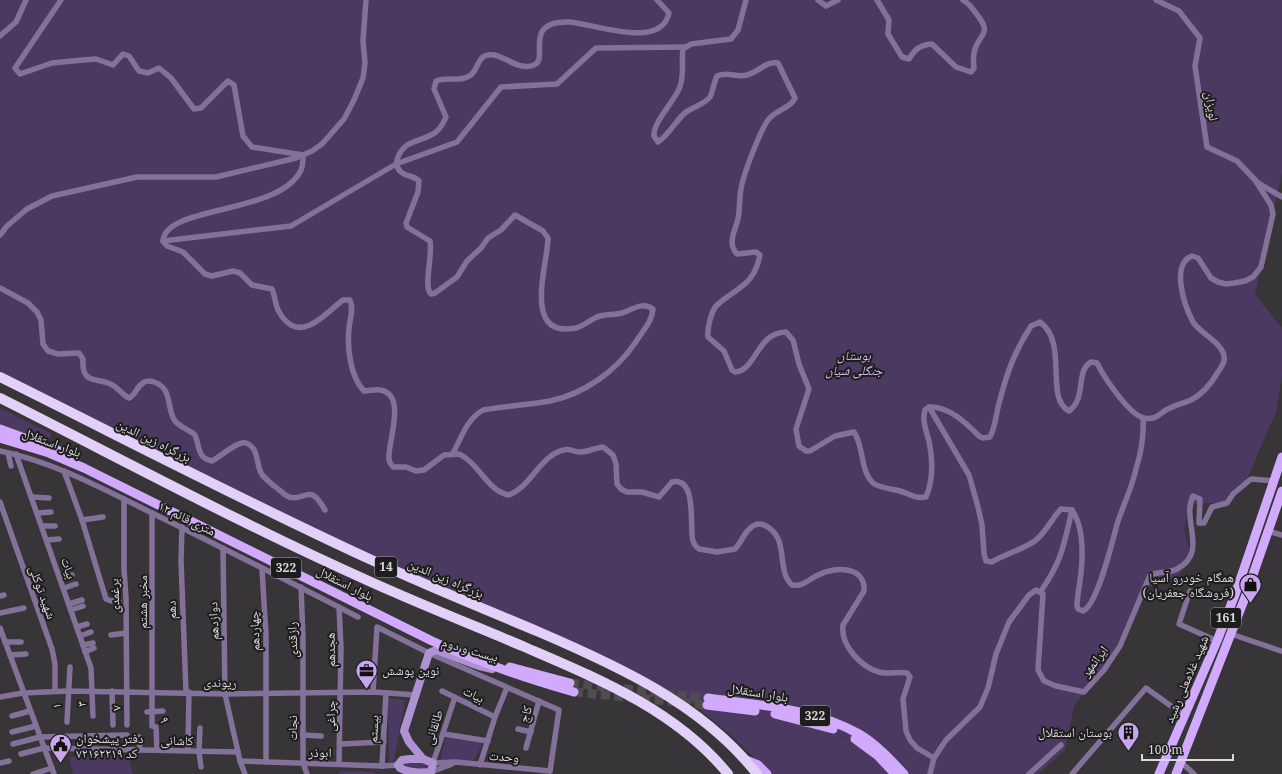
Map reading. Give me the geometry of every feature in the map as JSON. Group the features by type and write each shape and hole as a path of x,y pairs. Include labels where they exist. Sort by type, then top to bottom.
{"highway":[{"name":"بزرگراه زین الدین","path":"0,377 317,535 379,564 629,672 668,696 698,718 746,760 757,774"},
{"name":"14","path":"0,398 309,553 371,582 589,676 631,696 688,734 728,774"}],"main road":[{"name":"بلوار استقلال","path":"0,429 53,447 86,462 430,634 472,653 572,688 502,670 432,641 84,468 49,453 0,438"},
{"name":"شهید غلامعلی رشید","path":"1159,774 1217,641 1236,592 1282,457"},
{"name":"شهید غلامعلی رشید","path":"1176,774 1231,634 1282,491"},
{"name":"بیست و دوم","path":"423,759 409,742 404,731 430,652 436,650 479,666 502,670"},
{"name":"بلوار استقلال","path":"895,774 869,748 842,732 802,720 707,701 797,712 842,725 870,741 904,774"},
{"path":"423,759 433,763 429,773 405,771 400,769 402,760 423,759"},
{"path":"746,760 758,765 767,774"}],"street":[{"path":"0,36 16,22 26,0"},
{"path":"61,0 15,68 20,74 52,63 96,59 113,65 123,54 129,56 139,71 148,73 159,68 171,78 194,109 201,108 228,81 234,85 243,136 252,147 304,155"},
{"path":"0,235 7,226 27,209 52,196 137,177 216,177 287,161 304,155 322,144 350,110 363,78 365,63 363,41 366,0"},
{"path":"453,453 468,422 476,414 483,410 551,401 571,395 600,378 623,360 648,324 653,308 647,305 638,306 623,313 600,316 577,328 560,328 550,324 545,318 543,310 541,281 548,238 543,231 516,215 501,230 488,238 481,248 467,261 457,277 436,293 431,294 427,289 432,250 430,241 407,227 406,223 418,192 419,181 400,172 396,164 400,152 407,144 433,134 443,123 446,117 434,89 436,81 442,79 466,78 473,74 480,59 486,55 492,54 508,62 523,66 534,66 538,63 541,56 538,42 541,31 548,26 557,23 569,22 611,31 627,32 646,32 660,27 667,20 669,13 657,0"},
{"path":"746,0 738,30 731,39 691,44 683,50 683,79 679,89 655,126 654,136 658,142 668,134 686,112 706,101 710,97 717,76 723,73 744,76 751,74 764,65 778,63 795,98 794,102 775,112 762,129 741,188 738,218 733,236 733,248 737,254 756,252 760,254 759,261 753,274 742,287 716,306 707,332 708,338 724,351 732,370 735,372 746,368 769,337 777,333 786,332 793,340 799,364 810,389 796,429 798,443 802,449 810,451 835,436 854,432 859,440 868,476 874,484 919,498 926,496 932,478 931,455 923,416 925,410 929,407 939,408 953,414 983,438 990,436 993,431 1000,400 1015,352 1031,326 1040,322 1048,330 1055,348 1057,386 1060,402 1064,408 1069,411 1076,405 1086,365 1090,362 1095,362 1134,414 1143,418 1156,418 1168,409 1198,395 1206,388 1222,365 1224,357 1221,350 1193,322 1179,278 1183,264 1192,256 1198,258 1211,278 1226,284 1249,280 1261,267 1273,214 1271,205 1255,180"},
{"path":"818,0 826,6 838,0"},
{"path":"877,0 889,20 888,34 902,57 909,59 917,48 932,44 956,67 971,72 974,68 973,61 975,48 983,38 985,30 981,20 963,0"},
{"name":"لویزان","path":"1156,0 1179,10 1200,38 1195,66 1207,147 1237,161 1255,180 1282,197"},
{"path":"163,241 291,226 396,164 457,142 501,87 557,84 596,48 686,47"},
{"path":"304,155 301,169 290,184 280,191 247,204 191,216 180,221 168,229 163,236 163,241 166,246 183,252 205,274 212,276 233,271 240,273 252,285 272,289 278,308 283,316 297,327 309,327 343,300 350,300 353,306 349,327 349,344 354,374 359,386 364,391 381,390 388,394 393,402 394,426 388,457 390,463 397,468 406,467 416,471 424,470 438,459 453,453 465,457 475,465 494,488 509,495 528,480 543,463 558,452 564,450 583,452 603,447 614,455 617,484 621,490 627,492 642,492 654,497 659,497 672,482 679,482 684,486 690,500 693,541 699,549 717,552 735,549 748,530 755,524 761,524 770,528 778,537 787,575 792,584 797,586 805,584 818,574 837,570 848,570 857,573 862,578 865,585 864,591 843,626 842,631 847,644 857,659 870,668 886,674 907,673 910,677 903,699 906,731 910,740 917,748 934,758"},
{"path":"0,222 7,226"},
{"path":"0,288 28,303 37,312 41,320 43,344 48,351 58,354 79,353 84,359 83,366 86,374 92,380 110,384 129,398 134,396 143,383 148,381 162,386 167,393 172,415 176,421 195,435 198,448 204,458 212,461 222,456 233,446 240,443 246,443 251,446 256,453 259,469 266,479 288,496 295,498 313,495 317,497 325,510"},
{"path":"929,407 969,475 982,525 984,554 986,561 992,562 1032,542 1049,528 1061,509 1072,510"},
{"path":"1072,510 1078,521 1080,530 1082,563 1077,606 1078,609 1083,611 1088,607 1100,581 1135,476 1144,429 1143,418"},
{"name":"۱۲ متری قائم","path":"0,451 16,454 64,471 182,527 358,617"},
{"path":"8,453 11,466"},
{"name":"بیات","path":"16,454 33,497 91,668 91,691"},
{"name":"برغمدی","path":"64,471 82,520 106,599 111,601 119,600"},
{"name":"ایرانمهر","path":"1041,591 1043,594 1038,670 1044,681 1056,686 1084,692 1104,670 1120,646 1150,575 1176,570 1189,560 1194,541 1189,513 1193,496 1200,499 1199,523 1204,523 1212,507 1227,503 1233,494 1250,480 1274,481"},
{"path":"33,497 49,498"},
{"name":"برغمدی","path":"124,499 123,530 126,692"},
{"name":"شهید توکلی","path":"0,502 52,649 55,664 55,691"},
{"path":"930,774 934,758 946,740 980,707 988,688 996,654 1009,622 1029,595 1036,590 1041,591 1060,558 1067,537 1072,510"},
{"path":"38,513 50,512"},
{"name":"مخبر هشتم","path":"152,513 152,694"},
{"path":"82,520 103,517"},
{"path":"42,526 55,526"},
{"name":"دهم","path":"182,527 181,565 188,692 188,748"},
{"path":"1268,531 1282,535"},
{"path":"48,540 58,539"},
{"name":"دوازدهم","path":"223,548 225,694 240,761 245,774"},
{"name":"چهاردهم","path":"262,569 266,634 266,762"},
{"path":"60,578 72,575"},
{"path":"64,588 76,584"},
{"name":"رازقندی","path":"301,587 304,638 304,693"},
{"path":"1190,591 1178,624 1217,641"},
{"path":"69,604 83,603 71,610"},
{"name":"هجدهم","path":"339,607 341,692"},
{"path":"0,613 24,608"},
{"path":"77,627 87,624"},
{"path":"373,692 377,627 559,710 550,772"},
{"path":"0,628 53,771 33,774"},
{"path":"80,636 91,632"},
{"path":"111,636 126,633"},
{"path":"1231,634 1281,651"},
{"path":"5,642 21,642"},
{"path":"83,645 94,645 85,652"},
{"path":"10,655 26,654"},
{"name":"۱","path":"67,722 70,667"},
{"path":"1072,774 1146,688 1184,716"},
{"path":"480,765 495,717 506,690"},
{"name":"ریوندی","path":"0,697 23,693 55,691 112,691 152,694 188,692 225,694 373,692 417,695"},
{"name":"۳","path":"91,691 93,716"},
{"path":"112,691 113,725"},
{"name":"بیات","path":"442,691 495,717"},
{"name":"۷","path":"126,692 127,725"},
{"name":"چراغی","path":"339,764 341,744 341,692"},
{"name":"نجات","path":"303,763 304,693"},
{"name":"بیستم","path":"382,766 386,693"},
{"name":"۹","path":"152,694 150,712 152,726 156,727 157,750"},
{"name":"طالقانی","path":"433,763 444,734 454,697"},
{"name":"کاج","path":"526,748 540,701"},
{"path":"12,716 30,711"},
{"path":"150,712 163,711"},
{"path":"12,732 36,726"},
{"path":"200,728 199,751 201,767"},
{"name":"کاج","path":"518,729 531,732"},
{"path":"444,734 488,741"},
{"path":"13,744 40,737 128,735"},
{"path":"303,735 321,736"},
{"path":"136,737 139,737 140,750"},
{"path":"341,744 384,742"},
{"path":"1029,774 1061,745"},
{"name":"کاشانی","path":"21,754 44,748 238,752"},
{"path":"0,763 9,761"},
{"name":"ابوذر","path":"240,761 382,766 400,769"},
{"name":"وحدت","path":"433,763 456,762 550,772"},
{"name":"وحدت","path":"429,773 456,762"},
{"path":"1181,762 1194,774"},
{"path":"303,763 308,774"}],"green space":[{"name":"بوستان جنگلی شیان","path":"0,0 1282,0 1282,173 1255,294 1282,328 1282,375 1276,412 1246,481 1225,502 1189,505 1184,529 1191,558 1178,576 1147,588 1107,664 1074,706 1065,750 1038,774 897,774 864,746 838,733 863,748 890,774 771,774 732,736 698,708 705,709 706,705 674,701 638,679 319,537 0,380"},
{"path":"0,408 52,434 48,439 41,439 0,426"},
{"path":"388,698 405,700 394,761 389,762"},
{"path":"446,737 483,743 472,761 440,760"},
{"path":"128,755 133,774 73,774 69,757"},
{"path":"426,762 429,765 428,769 403,769 402,763"},
{"path":"340,771 374,772 377,774 338,774"}],"tunnel":[{"path":"570,683 708,698"},
{"path":"574,692 707,705"}],"place":[{"name":"همگام خودرو آسیا (فروشگاه جعفریان)","path":"1250,604"},
{"name":"نوین پوشش","path":"367,690"},
{"name":"بوستان استقلال","path":"1128,752"},
{"name":"دفتر پیشخوان کد ۷۲۱۶۲۲۱۹","path":"60,764"}]}
